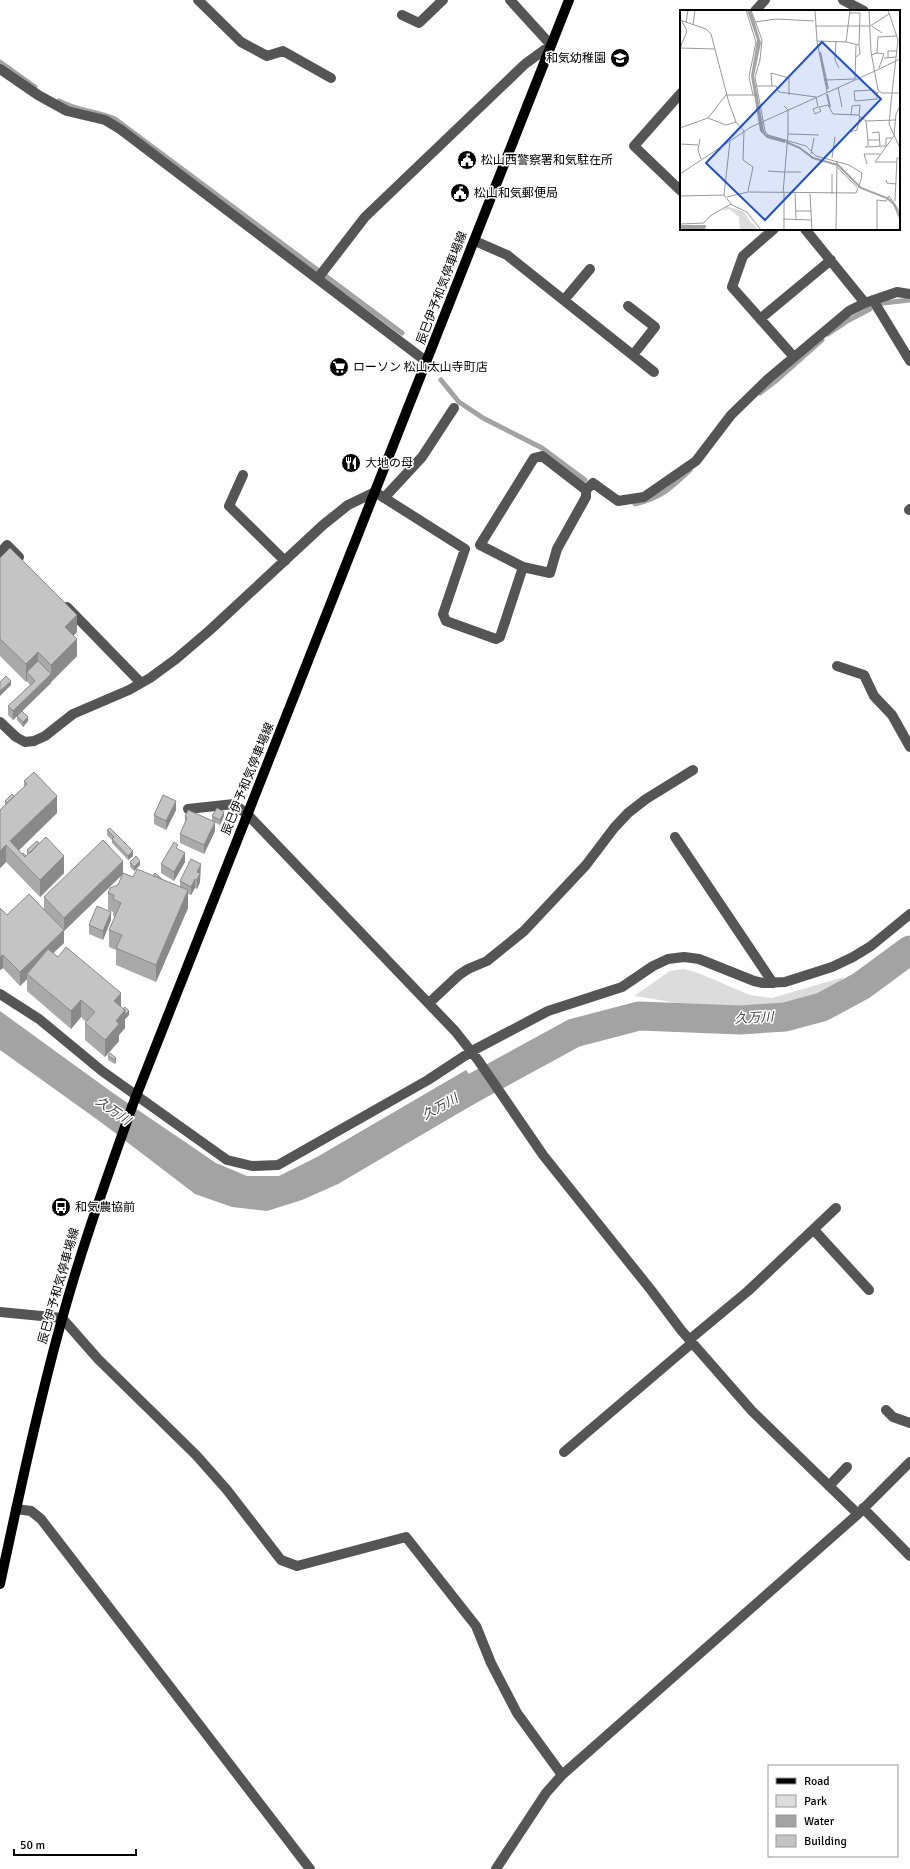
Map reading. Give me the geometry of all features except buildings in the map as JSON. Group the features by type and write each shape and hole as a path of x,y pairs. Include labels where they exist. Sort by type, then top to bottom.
{"main road":[{"name":"辰巳伊予和気停車場線","path":"0,1584 37,1414 62,1318 87,1234 118,1146 248,815 380,495 427,362 570,0"}],"street":[{"path":"198,0 241,42 267,56 283,51 331,78"},
{"path":"402,14 419,23 443,0"},
{"path":"318,278 365,217 525,64 551,45 510,0"},
{"path":"756,10 765,0"},
{"path":"843,0 862,10"},
{"path":"0,69 38,95 67,111 106,120 120,129 427,362"},
{"path":"680,94 634,146 680,190"},
{"path":"773,230 743,256 732,287 794,358"},
{"path":"807,230 831,260 869,302 910,361"},
{"path":"475,241 507,255 654,372"},
{"path":"760,319 831,260"},
{"path":"564,300 590,269"},
{"path":"480,545 523,567 550,573 557,548 586,497 586,490 593,483 618,501 644,497 696,461 731,415 768,379 849,311 897,292 910,294"},
{"path":"628,306 654,327 633,355"},
{"path":"0,722 16,737 25,742 34,741 45,736 73,714 141,683 176,659 348,505 380,495 422,457 454,408"},
{"path":"465,550 480,545 534,458 542,456 586,490"},
{"path":"243,475 229,506 285,561"},
{"path":"380,495 465,550"},
{"path":"0,553 7,545 23,562"},
{"path":"465,550 443,614 446,621 496,639 500,637 523,567"},
{"path":"61,600 141,683"},
{"path":"837,666 864,675 874,696 892,715 910,747"},
{"path":"429,1003 459,975 468,969 487,961 524,931 586,865 614,828 628,813 646,799 693,770"},
{"path":"188,809 234,804 248,815 429,1003 472,1051 543,1155 690,1342 752,1411 829,1486 860,1511 910,1556"},
{"path":"675,837 773,983"},
{"path":"0,994 39,1019 135,1100 227,1160 252,1166 278,1165 428,1080 472,1051 548,1011 622,987 653,966 668,959 684,957 699,959 754,981 773,983 785,982 832,967 853,957 871,946 910,914"},
{"path":"564,1452 748,1292 836,1208"},
{"path":"814,1230 869,1290"},
{"path":"0,1312 62,1318 104,1365 201,1461 227,1490 281,1560 297,1566 406,1537 476,1626 491,1663 517,1713 562,1775"},
{"path":"886,1410 893,1417 910,1423"},
{"path":"496,1869 546,1793 562,1775 860,1511 910,1462"},
{"path":"829,1486 847,1467"},
{"path":"16,1509 31,1511 41,1519 310,1869"}],"green space":[{"path":"684,969 698,973 750,995 772,998 844,977 833,990 809,1002 785,1008 735,1010 709,1008 634,996 670,971"}],"water":[{"path":"0,1011 113,1093 216,1163 247,1176 279,1176 317,1157 466,1070 486,1097 338,1184 302,1200 267,1211 232,1207 195,1194 102,1123 0,1050"}],"waterway":[{"path":"0,62 35,87"},
{"path":"59,101 72,107 115,119 402,333"},
{"path":"883,303 910,300"},
{"path":"828,334 849,320 870,309"},
{"path":"760,393 822,340"},
{"path":"441,380 459,402 483,418 542,448 585,480"},
{"path":"635,504 652,499 665,492 690,470"},
{"name":"久万川","path":"442,1105 574,1033 639,1016 740,1020 785,1017 822,1007 861,986 910,950"}],"place":[{"name":"和気幼稚園","path":"620,58"},
{"name":"松山西警察署和気駐在所","path":"467,160"},
{"name":"松山和気郵便局","path":"460,193"},
{"name":"ローソン 松山太山寺町店","path":"339,367"},
{"name":"大地の母","path":"351,463"},
{"name":"和気農協前","path":"61,1207"}]}
